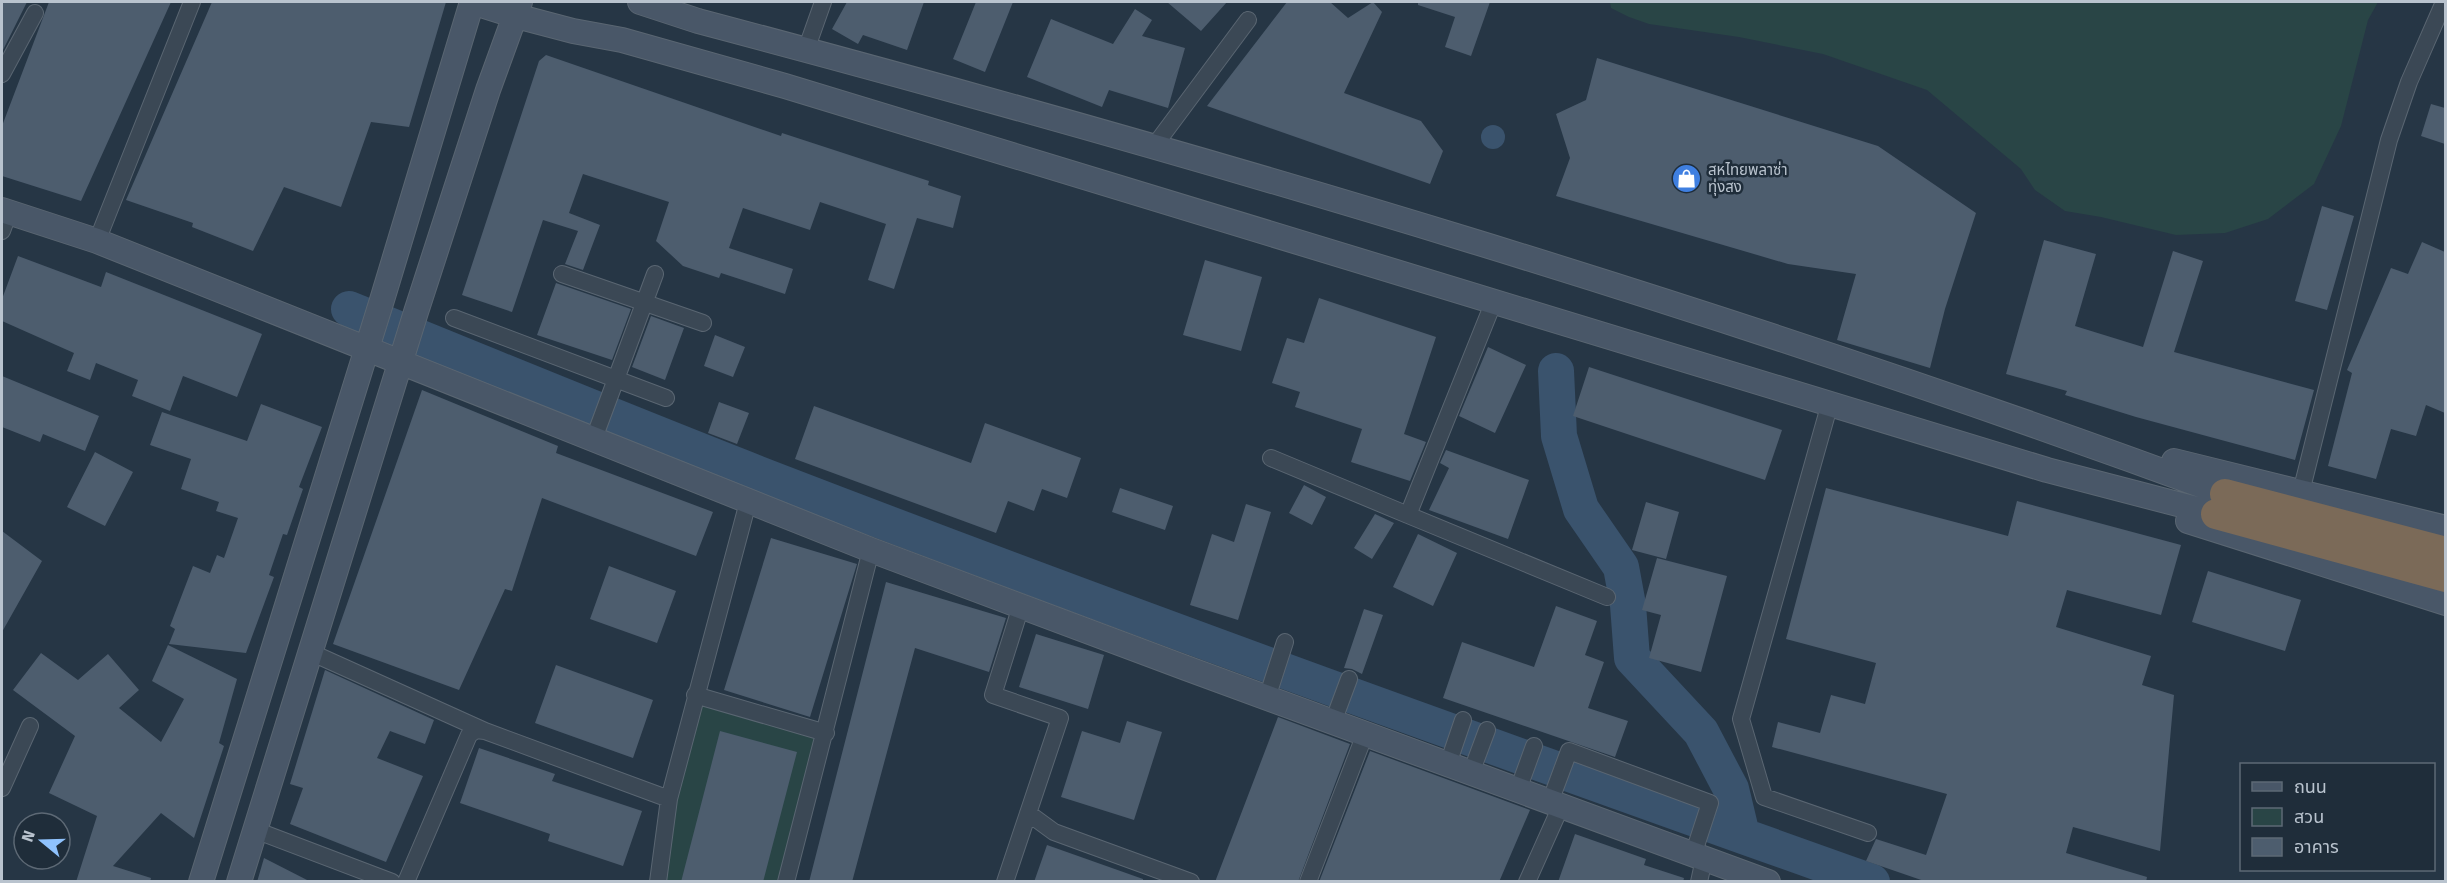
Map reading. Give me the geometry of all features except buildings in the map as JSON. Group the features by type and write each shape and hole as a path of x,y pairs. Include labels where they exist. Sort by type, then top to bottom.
{"highway":[{"path":"2221,504 2445,534"},
{"path":"2221,504 2445,577"}],"main road":[{"path":"201,882 472,2 518,9 573,31"},
{"path":"640,2 698,21 1155,146 1541,262 1809,348 2066,435 2301,492 2445,534"},
{"path":"668,2 698,21"},
{"path":"239,882 402,355 488,90 518,9"},
{"path":"488,90 510,50 520,40 533,33 546,30 573,31 622,40 785,86 2047,470 2207,528 2445,603"},
{"path":"4,218 97,241 368,341 595,434 748,502 871,550 1021,606 1269,690 1333,722 1554,803 1697,862 1768,882"},
{"path":"2066,435 2221,504"},
{"path":"2047,470 2221,504"}],"street":[{"path":"97,241 192,2"},
{"path":"806,50 823,2"},
{"path":"2301,492 2389,140 2409,82 2444,2"},
{"path":"2,74 35,13"},
{"path":"1155,146 1248,20"},
{"path":"562,274 703,323"},
{"path":"595,434 655,274"},
{"path":"1408,515 1494,301"},
{"path":"454,318 616,377 666,398"},
{"path":"1830,403 1741,719 1764,797 1868,833"},
{"path":"1271,458 1607,597"},
{"path":"658,882 669,799 748,502"},
{"path":"786,882 826,734 871,550"},
{"path":"1005,882 1060,718 993,695 1021,606"},
{"path":"1269,690 1284,642"},
{"path":"310,652 485,731 669,799"},
{"path":"1333,722 1349,679"},
{"path":"695,695 826,734"},
{"path":"1448,764 1463,720"},
{"path":"2,788 30,726"},
{"path":"406,882 469,735 476,730 485,731"},
{"path":"1471,772 1487,730"},
{"path":"1308,882 1365,734"},
{"path":"1518,790 1534,746"},
{"path":"1527,882 1569,751 1710,803 1697,862"},
{"path":"1028,813 1054,832 1191,882"},
{"path":"255,830 392,882"}],"green space":[{"path":"1610,2 2378,2 2368,20 2341,126 2314,184 2268,219 2225,233 2176,235 2065,211 2035,190 2021,169 1927,90 1823,54 1739,37 1649,24 1611,8"},
{"path":"695,695 826,733 786,881 658,882"}],"water":[{"path":"1493,125 1502,128 1505,137 1502,146 1493,149 1484,146 1481,137 1484,128"}],"waterway":[{"path":"349,309 782,483 1053,586 1872,882"},
{"path":"1556,371 1559,436 1581,509 1621,567 1628,605 1632,658 1701,732 1731,789 1742,835"}],"place":[{"name":"สหไทยพลาซ่า ทุ่งสง","path":"1687,179"}]}
